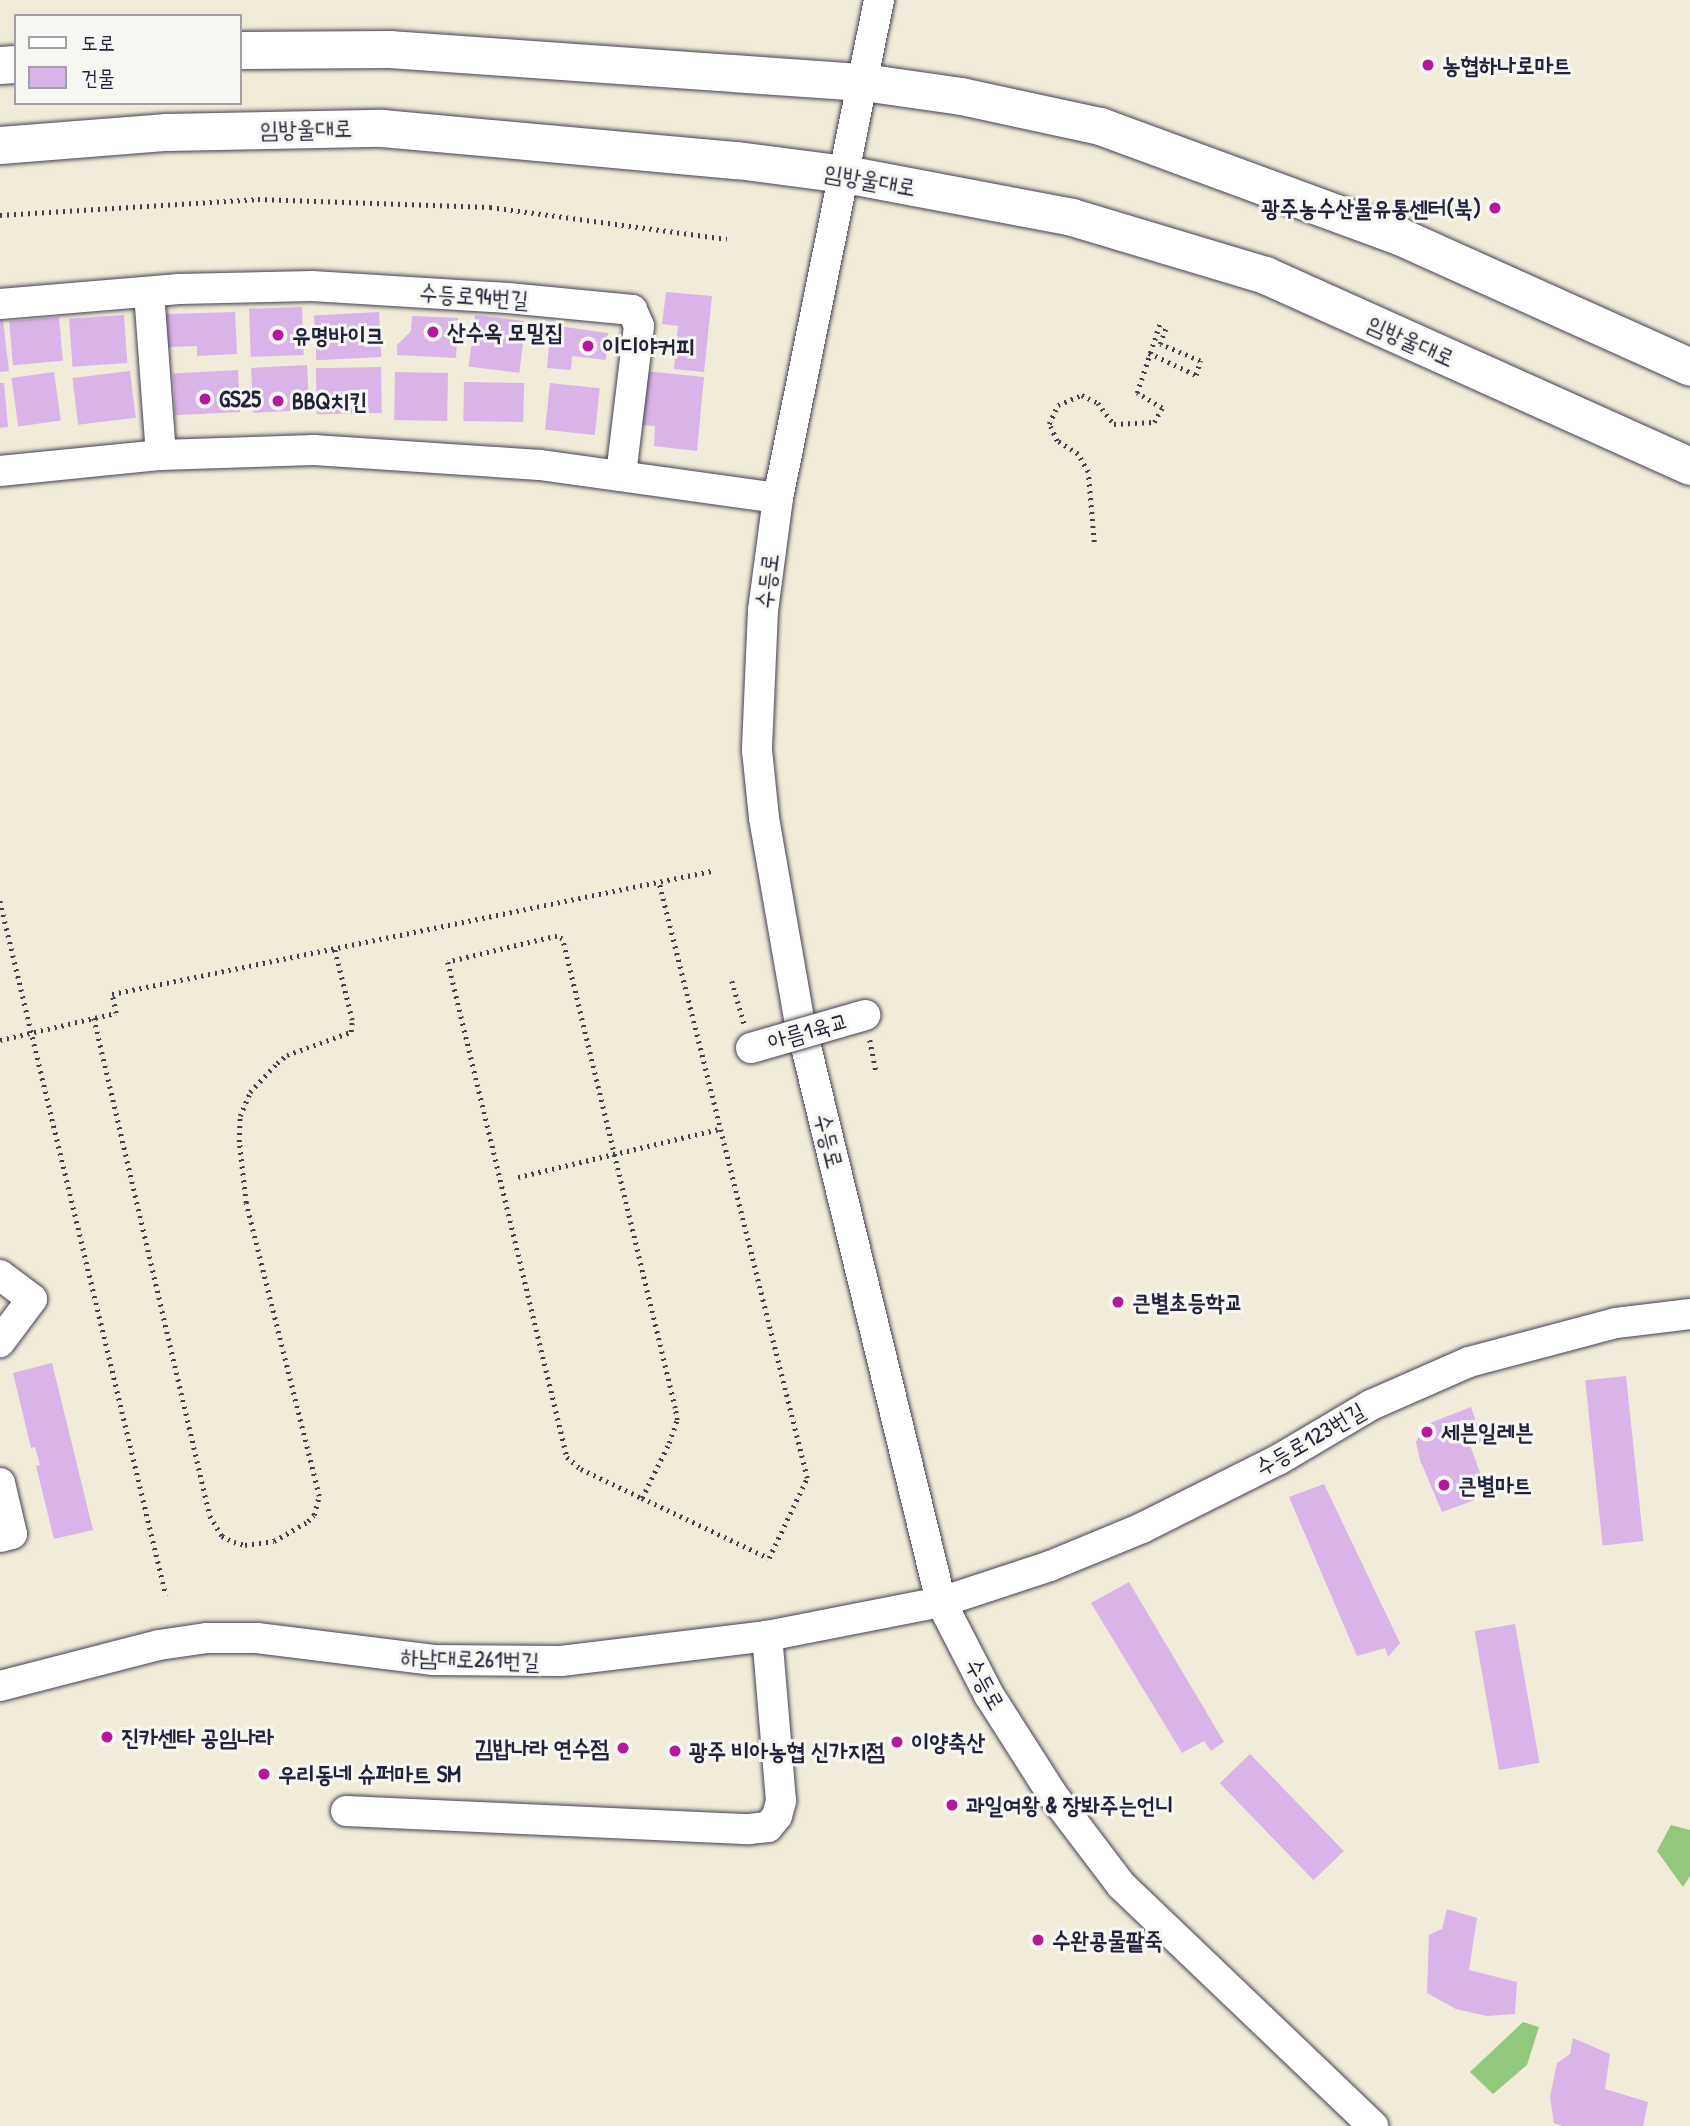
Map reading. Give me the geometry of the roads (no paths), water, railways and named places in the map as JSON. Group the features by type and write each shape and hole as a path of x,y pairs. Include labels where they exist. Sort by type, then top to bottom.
{"main road":[{"path":"242,50 389,50 863,82 961,96 1100,127 1399,236 1690,367"},
{"name":"임방울대로","path":"0,145 166,132 382,128 646,150 845,174 1072,217 1265,275 1690,466"}],"street":[{"name":"수등로","path":"879,0 778,498 763,610 757,699 757,750 764,818 799,1018 942,1602 989,1695 1052,1794 1121,1885 1373,2126"},
{"name":"수등로94번길","path":"0,304 149,292 313,286 508,298 632,310 639,326 621,474"},
{"path":"149,292 161,456"},
{"path":"0,471 161,456 314,450 453,457 621,474 778,498"},
{"name":"아름1육교","path":"751,1048 865,1015"},
{"path":"0,1275 32,1299 0,1342"},
{"name":"수등로123번길","path":"942,1602 1050,1566 1142,1528 1278,1460 1371,1405 1469,1362 1616,1323 1690,1314"},
{"path":"0,1483 12,1534 0,1537"},
{"name":"하남대로261번길","path":"0,1686 159,1644 207,1638 257,1638 391,1656 517,1662 614,1657 768,1636 942,1602"},
{"path":"346,1811 748,1829 768,1827 777,1816 781,1801 768,1636"}],"place":[{"name":"농협하나로마트","path":"1428,65"},
{"name":"광주농수산물유통센터(북)","path":"1495,208"},
{"name":"산수옥 모밀집","path":"433,332"},
{"name":"유명바이크","path":"278,335"},
{"name":"이디야커피","path":"588,346"},
{"name":"GS25","path":"205,399"},
{"name":"BBQ치킨","path":"278,401"},
{"name":"큰별초등학교","path":"1118,1302"},
{"name":"세븐일레븐","path":"1427,1432"},
{"name":"큰별마트","path":"1444,1485"},
{"name":"진카센타 공임나라","path":"107,1737"},
{"name":"이양축산","path":"897,1742"},
{"name":"김밥나라 연수점","path":"623,1748"},
{"name":"광주 비아농협 신가지점","path":"675,1751"},
{"name":"우리동네 슈퍼마트 SM","path":"264,1774"},
{"name":"과일여왕 & 장봐주는언니","path":"952,1805"},
{"name":"수완콩물팥죽","path":"1038,1940"}]}
